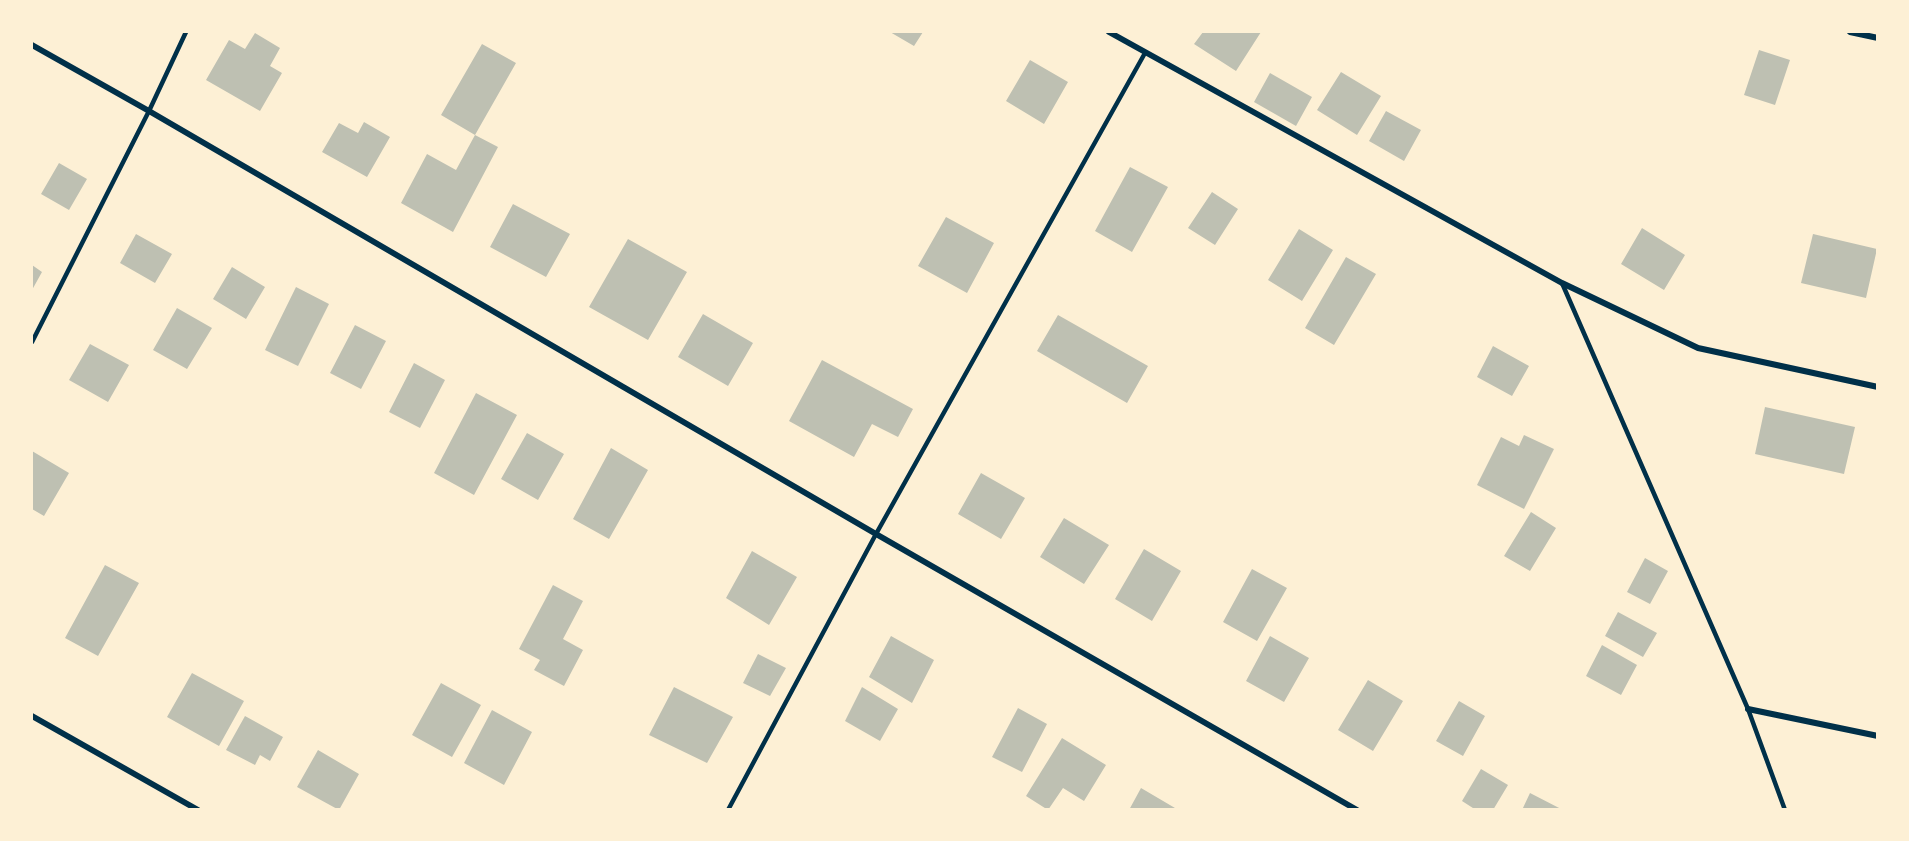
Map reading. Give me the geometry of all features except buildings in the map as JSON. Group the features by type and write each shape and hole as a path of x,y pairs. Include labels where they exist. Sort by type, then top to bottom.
{"street":[{"path":"1109,32 1562,283 1698,348 1878,387"},
{"path":"1850,32 1878,38"},
{"path":"32,45 1357,810"},
{"path":"1748,709 1878,736"},
{"path":"32,716 198,810"}],"lane":[{"path":"32,342 149,111 186,32"},
{"path":"728,810 876,534 1145,53"},
{"path":"1562,283 1748,709 1785,810"}]}
